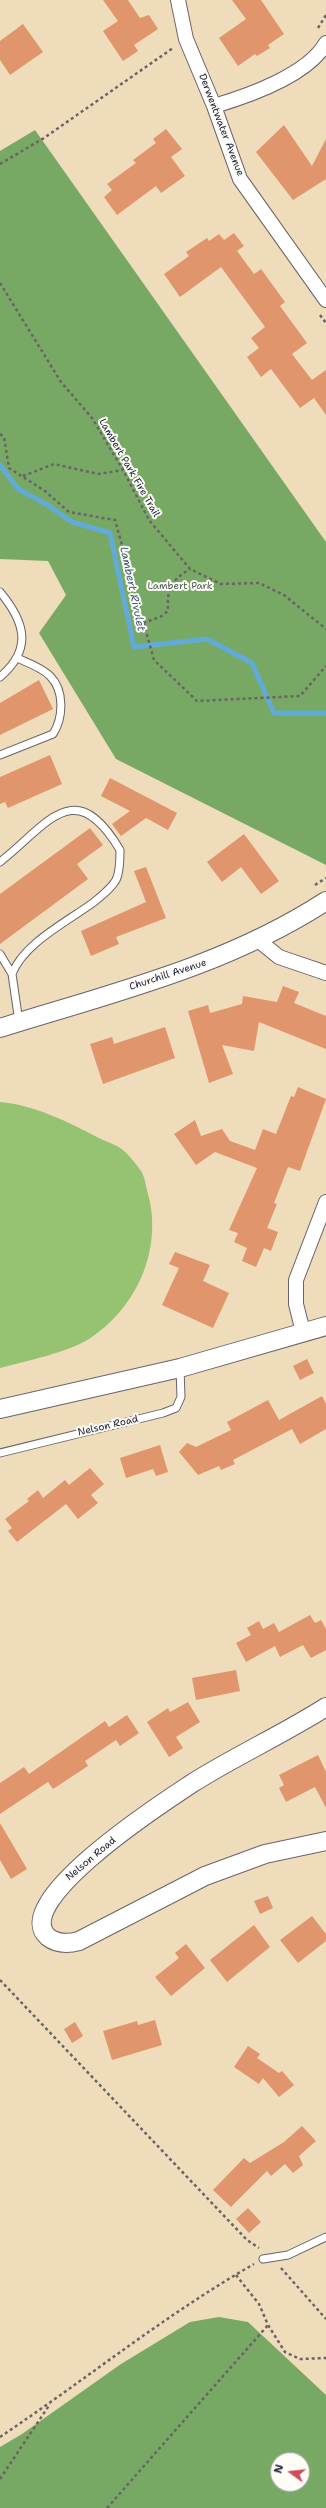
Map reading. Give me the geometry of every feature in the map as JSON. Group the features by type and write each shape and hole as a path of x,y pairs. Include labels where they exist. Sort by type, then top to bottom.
{"street":[{"name":"Derwentwater Avenue","path":"178,0 186,39 214,106 240,179 256,204 326,300"},
{"path":"214,106 268,87 297,71 323,48 326,43"},
{"name":"Churchill Avenue","path":"0,1028 207,963 290,924 326,901"},
{"path":"258,940 279,958 326,974"},
{"path":"303,1332 296,1304 296,1280 326,1202"},
{"path":"0,1409 180,1368 326,1326"},
{"name":"Nelson Road","path":"326,1707 191,1784 111,1841 72,1873 56,1890 44,1908 42,1917 43,1930 46,1935 58,1942 70,1943 79,1941 205,1876 265,1854 326,1841"}],"lane":[{"path":"0,592 16,612 20,623 22,641 17,658 0,677"},
{"path":"0,755 53,734 60,716 60,702 50,676 35,666 17,658"},
{"path":"0,862 41,826 67,811 74,810 90,813 100,821 120,850 116,880 104,893 78,914 30,947 19,959 12,974"},
{"path":"0,954 12,974 19,1022"},
{"name":"Nelson Road","path":"0,1453 163,1413 176,1408 181,1396 180,1368"},
{"path":"263,2259 288,2255 326,2237"}],"path":[{"path":"317,30 326,15"},
{"path":"0,164 44,138 186,39"},
{"name":"Lambert Park Fire Trail","path":"0,283 50,367 92,418 123,470 148,520 190,569 221,584 259,583 284,595 326,629"},
{"path":"0,434 4,437 9,468 22,476 69,512 115,520 154,660 197,701 300,696 326,666"},
{"path":"22,476 54,464 98,474 123,470"},
{"path":"143,623 160,617 168,611 168,594 176,577 190,569"},
{"path":"313,886 326,878"},
{"path":"0,1980 247,2240 273,2258 326,2319"},
{"path":"0,2437 52,2402 120,2350 236,2274 263,2259"},
{"path":"236,2274 259,2304 268,2325 285,2352 300,2359 325,2356 326,2358"},
{"path":"107,2508 268,2325"},
{"path":"0,2479 52,2402"}],"green space":[{"name":"Lambert Park","path":"35,130 326,542 326,865 116,759 39,633 66,595 48,561 0,559 0,151"},
{"path":"0,1102 39,1110 63,1120 123,1150 144,1176 152,1215 152,1236 149,1256 142,1276 133,1294 121,1311 106,1326 80,1344 46,1356 0,1368"},
{"path":"219,2317 248,2322 326,2395 326,2508 0,2508 0,2447 22,2434 121,2364 190,2322"}],"building":[{"path":"103,0 128,0 140,18 149,15 158,29 134,45 138,51 123,61 103,31 118,21"},
{"path":"232,0 261,0 284,34 268,45 270,48 257,56 255,54 238,66 219,38 246,19"},
{"path":"23,24 43,52 10,75 0,60 0,41"},
{"path":"284,125 312,166 326,139 326,179 293,200 256,152"},
{"path":"166,129 182,149 171,157 185,176 161,193 156,186 117,215 104,197 112,190 107,184 136,163 133,160 156,143 153,139"},
{"path":"234,233 244,246 237,251 254,274 261,269 285,302 280,306 307,343 292,354 312,380 326,370 326,415 314,398 300,408 271,369 261,377 247,357 259,348 251,338 265,327 221,267 180,297 164,274 189,256 186,252 207,238 209,241 219,234 224,240"},
{"path":"39,680 53,709 0,735 0,703"},
{"path":"50,755 62,784 8,808 5,802 0,804 0,777"},
{"path":"110,778 177,813 168,830 146,818 121,836 112,824 130,811 101,796"},
{"path":"90,828 103,845 77,864 88,879 0,944 0,894"},
{"path":"244,834 279,881 261,894 241,867 222,882 207,862"},
{"path":"146,867 166,918 116,937 119,944 91,956 81,931 146,902 134,871"},
{"path":"283,986 299,992 294,1003 326,1016 326,1049 259,1022 254,1051 222,1045 233,1074 209,1083 188,1011 208,1005 210,1013 242,1004 243,996 277,1002"},
{"path":"165,1027 175,1058 103,1084 90,1044 112,1037 114,1044"},
{"path":"298,1087 326,1099 300,1171 288,1167 274,1203 277,1204 267,1228 278,1232 271,1251 264,1248 256,1267 242,1261 247,1248 234,1242 238,1233 229,1230 257,1168 215,1152 196,1165 174,1134 195,1120 201,1136 222,1129 230,1141 255,1150 263,1129 276,1134 291,1096 294,1097"},
{"path":"175,1252 210,1265 203,1281 229,1293 213,1328 162,1305 179,1268 169,1264"},
{"path":"307,1359 314,1373 300,1380 293,1366"},
{"path":"322,1396 326,1404 326,1429 300,1444 292,1429 233,1460 235,1464 221,1470 219,1466 198,1475 179,1452 187,1443 196,1447 231,1430 227,1422 268,1400 279,1420"},
{"path":"160,1445 168,1472 156,1476 153,1469 126,1478 120,1458"},
{"path":"90,1468 104,1484 91,1495 98,1503 78,1519 66,1504 17,1542 8,1531 12,1528 5,1519 29,1501 27,1499 38,1490 43,1498 65,1480 69,1485"},
{"path":"310,1615 315,1623 321,1620 326,1629 326,1650 311,1658 303,1645 280,1657 275,1646 246,1662 236,1643 251,1635 247,1628 259,1621 263,1629 274,1623 279,1632"},
{"path":"236,1670 240,1691 196,1700 192,1678"},
{"path":"188,1702 200,1722 176,1737 183,1748 169,1757 147,1722 168,1708 170,1712"},
{"path":"127,1715 139,1733 120,1746 116,1740 85,1761 88,1766 53,1789 48,1782 0,1814 0,1783 24,1767 29,1774 105,1721 109,1727"},
{"path":"318,1755 326,1772 326,1808 315,1787 286,1802 279,1788 284,1785 279,1775"},
{"path":"0,1823 27,1869 11,1879 0,1860"},
{"path":"268,1896 273,1908 260,1914 254,1901"},
{"path":"312,1916 326,1934 326,1941 298,1963 280,1940"},
{"path":"254,1925 270,1947 227,1982 210,1960"},
{"path":"186,1944 205,1968 171,1996 155,1977 179,1958 175,1953"},
{"path":"155,2020 162,2045 112,2060 103,2031 137,2021 138,2025"},
{"path":"75,2022 83,2036 72,2043 64,2029"},
{"path":"248,2046 260,2054 257,2058 279,2073 282,2071 294,2085 279,2097 263,2078 259,2084 234,2067"},
{"path":"302,2126 316,2141 299,2156 303,2165 293,2173 285,2164 271,2176 267,2171 231,2207 213,2190 244,2158 250,2163 284,2142"},
{"path":"248,2208 261,2222 249,2233 236,2219"}],"waterway":[{"name":"Lambert Rivulet","path":"0,465 18,489 46,504 72,522 110,533 134,647 207,639 252,663 274,713 326,713"}]}
